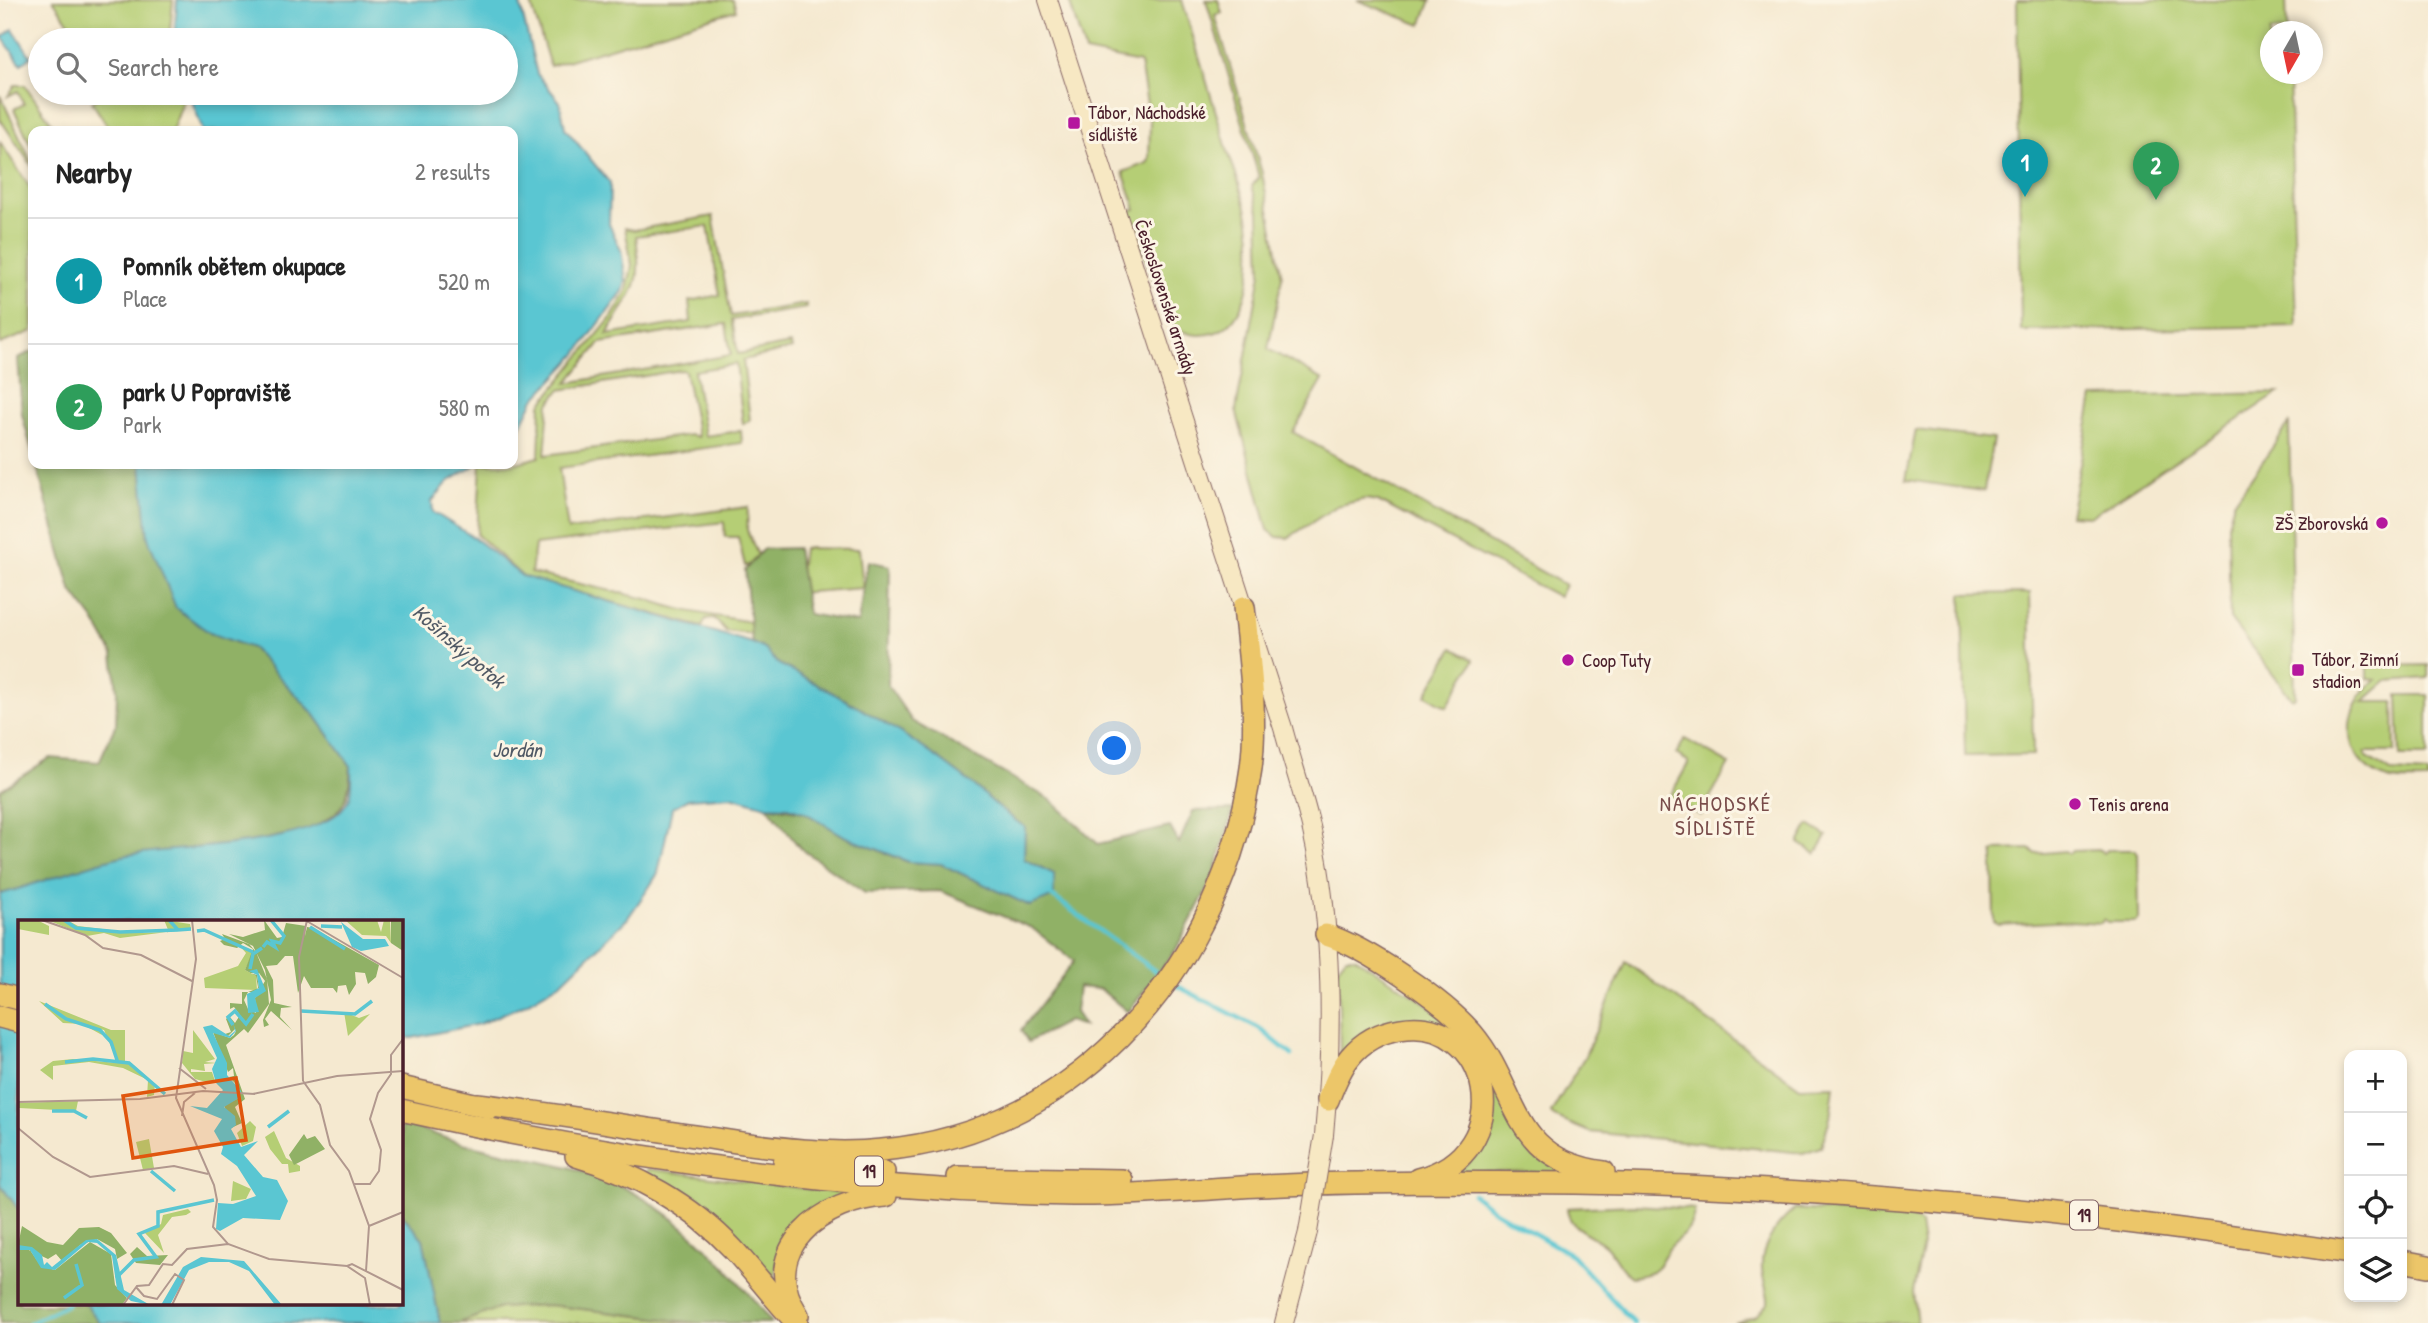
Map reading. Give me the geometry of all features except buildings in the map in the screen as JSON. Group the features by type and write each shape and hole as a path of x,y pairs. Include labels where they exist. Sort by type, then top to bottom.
{"main road":[{"name":"Československé armády","path":"1048,0 1244,607 1312,832 1326,935 1330,1052 1328,1100 1308,1232 1284,1323"},
{"path":"477,1104 776,1148 853,1152 924,1144 963,1133 1043,1098 1136,1023 1179,965 1216,898 1236,837 1251,766 1253,703 1244,607"},
{"path":"1326,935 1354,946 1420,990 1471,1032 1485,1052 1512,1109 1537,1142 1563,1163 1577,1169 1670,1175 1727,1187"},
{"path":"0,994 18,999"},
{"path":"0,1017 18,1022"},
{"path":"1328,1100 1351,1056 1376,1036 1390,1030 1421,1028 1436,1032 1456,1044 1472,1061 1483,1090 1485,1107 1478,1134 1460,1159 1437,1174 1396,1184"},
{"name":"19","path":"402,1087 642,1141 812,1165 942,1176 1185,1181 1267,1186"},
{"name":"19","path":"402,1110 476,1127 751,1173 898,1188 1082,1195 1267,1186 1396,1184 1573,1183 1727,1187 1816,1191 2074,1214 2344,1252"},
{"path":"476,1127 593,1161 666,1196 698,1218 732,1248 797,1323"},
{"path":"803,1323 787,1295 785,1263 796,1240 825,1213 868,1197 941,1198 1005,1193"},
{"path":"2407,1262 2428,1266"}],"green space":[{"path":"53,0 173,0 170,28 73,28"},
{"path":"530,0 733,0 736,10 550,66"},
{"path":"1069,0 1182,0 1242,194 1251,238 1250,274 1246,293 1240,309 1230,323 1217,332 1189,334 1175,327 1165,315 1129,211 1136,209 1123,172 1149,160 1150,122 1140,63 1085,52"},
{"path":"1206,0 1218,0 1222,13 1215,15 1262,173 1282,277 1268,349 1323,380 1293,432 1565,585 1559,597 1378,501 1365,499 1337,506 1288,538 1277,537 1268,530 1236,410 1261,273 1259,211 1252,186 1259,177"},
{"path":"1357,0 1431,0 1421,25"},
{"path":"2017,0 2286,0 2287,21 2260,21 2260,84 2289,84 2297,326 2021,331"},
{"path":"15,85 25,85 28,89 28,105 39,105 54,126 28,126 28,139 14,109 24,104 18,91 8,96"},
{"path":"0,95 28,154 28,161 0,119"},
{"path":"94,105 182,105 174,126 107,126"},
{"path":"0,142 28,184 28,333 0,344"},
{"path":"713,216 731,316 806,304 807,308 732,320 738,354 791,344 792,349 743,360 750,420 743,424 736,364 694,371 705,436 741,431 742,443 559,468 568,530 748,507 747,530 761,562 745,566 738,537 725,537 724,522 535,545 531,573 688,611 757,623 758,635 726,631 714,618 706,619 702,627 536,581 522,576 477,535 481,469 518,469 518,463 539,457 541,404 612,317 627,291 632,265 625,228 634,230","holes":["708,226 720,295 689,301 691,322 607,335 636,281 636,236","726,324 731,355 567,383 600,343","685,371 698,437 690,435 545,455 549,404 560,390"]},
{"path":"28,353 28,436 22,414 18,358"},
{"path":"2279,393 2091,516 2070,515 2093,397"},
{"path":"2289,424 2295,697 2292,699 2230,619 2228,524 2234,502"},
{"path":"1916,430 1993,439 1984,491 1906,480"},
{"path":"37,469 141,469 148,538 210,633 252,648 314,714 351,766 346,798 338,811 310,830 0,894 0,790 50,758 99,762 116,724 117,691 113,654 94,620 71,590"},
{"path":"797,548 808,614 858,623 868,561 890,566 888,686 912,721 1051,800 1098,844 1170,827 1179,843 1193,811 1233,810 1214,876 1175,951 1128,1012 1100,989 1078,987 1075,1012 1084,1026 1068,1021 1028,1042 1021,1030 1074,961 1032,928 940,891 865,893 800,848 767,806 804,812 846,837 908,862 941,864 1030,906 1054,874 1024,859 1025,827 962,776 872,715 777,663 765,649 752,643 745,570 763,549"},
{"path":"803,548 859,549 863,588 797,593"},
{"path":"2030,593 2033,755 1965,756 1962,594"},
{"path":"1453,648 1474,660 1447,707 1426,695"},
{"path":"2428,665 2428,678 2387,681 2363,702 2394,702 2395,752 2365,752 2366,756 2391,772 2428,774 2428,781 2390,780 2370,770 2359,760 2352,747 2351,718 2356,704 2364,691 2376,680 2368,679 2368,666"},
{"path":"2398,695 2428,695 2428,756 2400,756"},
{"path":"1685,739 1729,764 1700,815 1669,798 1689,762 1676,754"},
{"path":"1809,825 1827,836 1816,854 1799,843"},
{"path":"2030,849 2035,854 2135,850 2138,853 2139,919 2136,922 2107,922 2104,919 2101,923 2070,921 1998,925 1994,922 1993,853 1997,850"},
{"path":"1346,957 1355,957 1427,1004 1463,1035 1438,1024 1340,1053 1338,967"},
{"path":"1626,962 1800,1087 1834,1086 1830,1118 1821,1147 1803,1153 1589,1132 1554,1117 1551,1113 1585,1056"},
{"path":"1489,1075 1562,1170 1561,1173 1457,1172 1476,1152 1488,1128 1493,1103"},
{"path":"402,1122 459,1142 569,1167 627,1189 669,1216 707,1248 741,1284 772,1323 697,1323 549,1305 500,1308 459,1323 440,1323 423,1239 402,1214"},
{"path":"648,1169 842,1193 779,1258 773,1282 645,1174"},
{"path":"0,1184 18,1209 18,1306 87,1306 100,1323 0,1323"},
{"path":"1635,1205 1695,1209 1688,1230 1668,1250 1656,1270 1631,1277 1606,1246 1576,1227 1567,1208"},
{"path":"1795,1209 1912,1217 1920,1224 1923,1245 1913,1292 1917,1323 1735,1323 1756,1316 1768,1303 1762,1266 1765,1247 1781,1222"},
{"path":"549,1305 697,1323 459,1323 500,1308"}],"water":[{"path":"177,0 519,0 537,74 560,102 565,128 610,183 609,224 621,250 626,281 623,291 575,356 533,401 518,432 518,126 201,126 193,105 518,105 518,28 175,28"},
{"path":"13,29 28,52 28,59 21,64 2,37"},
{"name":"Jordán","path":"141,469 469,469 448,482 432,501 433,512 473,537 522,576 752,643 765,649 777,663 895,729 962,776 1025,827 1024,859 1054,874 1054,896 1030,906 941,864 909,862 846,837 804,812 788,807 767,806 731,796 688,799 672,808 658,873 648,889 627,919 562,982 523,1005 479,1024 412,1038 402,1037 402,920 18,920 18,1209 0,1184 0,894 128,855 283,836 313,827 336,814 350,794 351,766 314,714 252,648 210,633 176,608 148,538"},
{"path":"402,1214 423,1239 440,1323 100,1323 87,1306 402,1306"}],"waterway":[{"path":"1048,893 1155,971"},
{"path":"1177,986 1259,1028 1292,1055"},
{"path":"1473,1194 1495,1211 1572,1255 1634,1323"},
{"path":"30,1323 64,1306"}],"place":[{"name":"Tábor, Náchodské sídliště","path":"1074,123"},
{"name":"Pomník obětem okupace","path":"2025,197"},
{"name":"park U Popraviště","path":"2156,200"},
{"name":"ZŠ Zborovská","path":"2382,523"},
{"name":"Coop Tuty","path":"1568,660"},
{"name":"Tábor, Zimní stadion","path":"2298,670"},
{"name":"Tenis arena","path":"2075,804"}],"district":[{"name":"NÁCHODSKÉ SÍDLIŠTĚ","path":"1716,815"}],"water label":[{"name":"Košínský potok","path":"459,646"}]}
